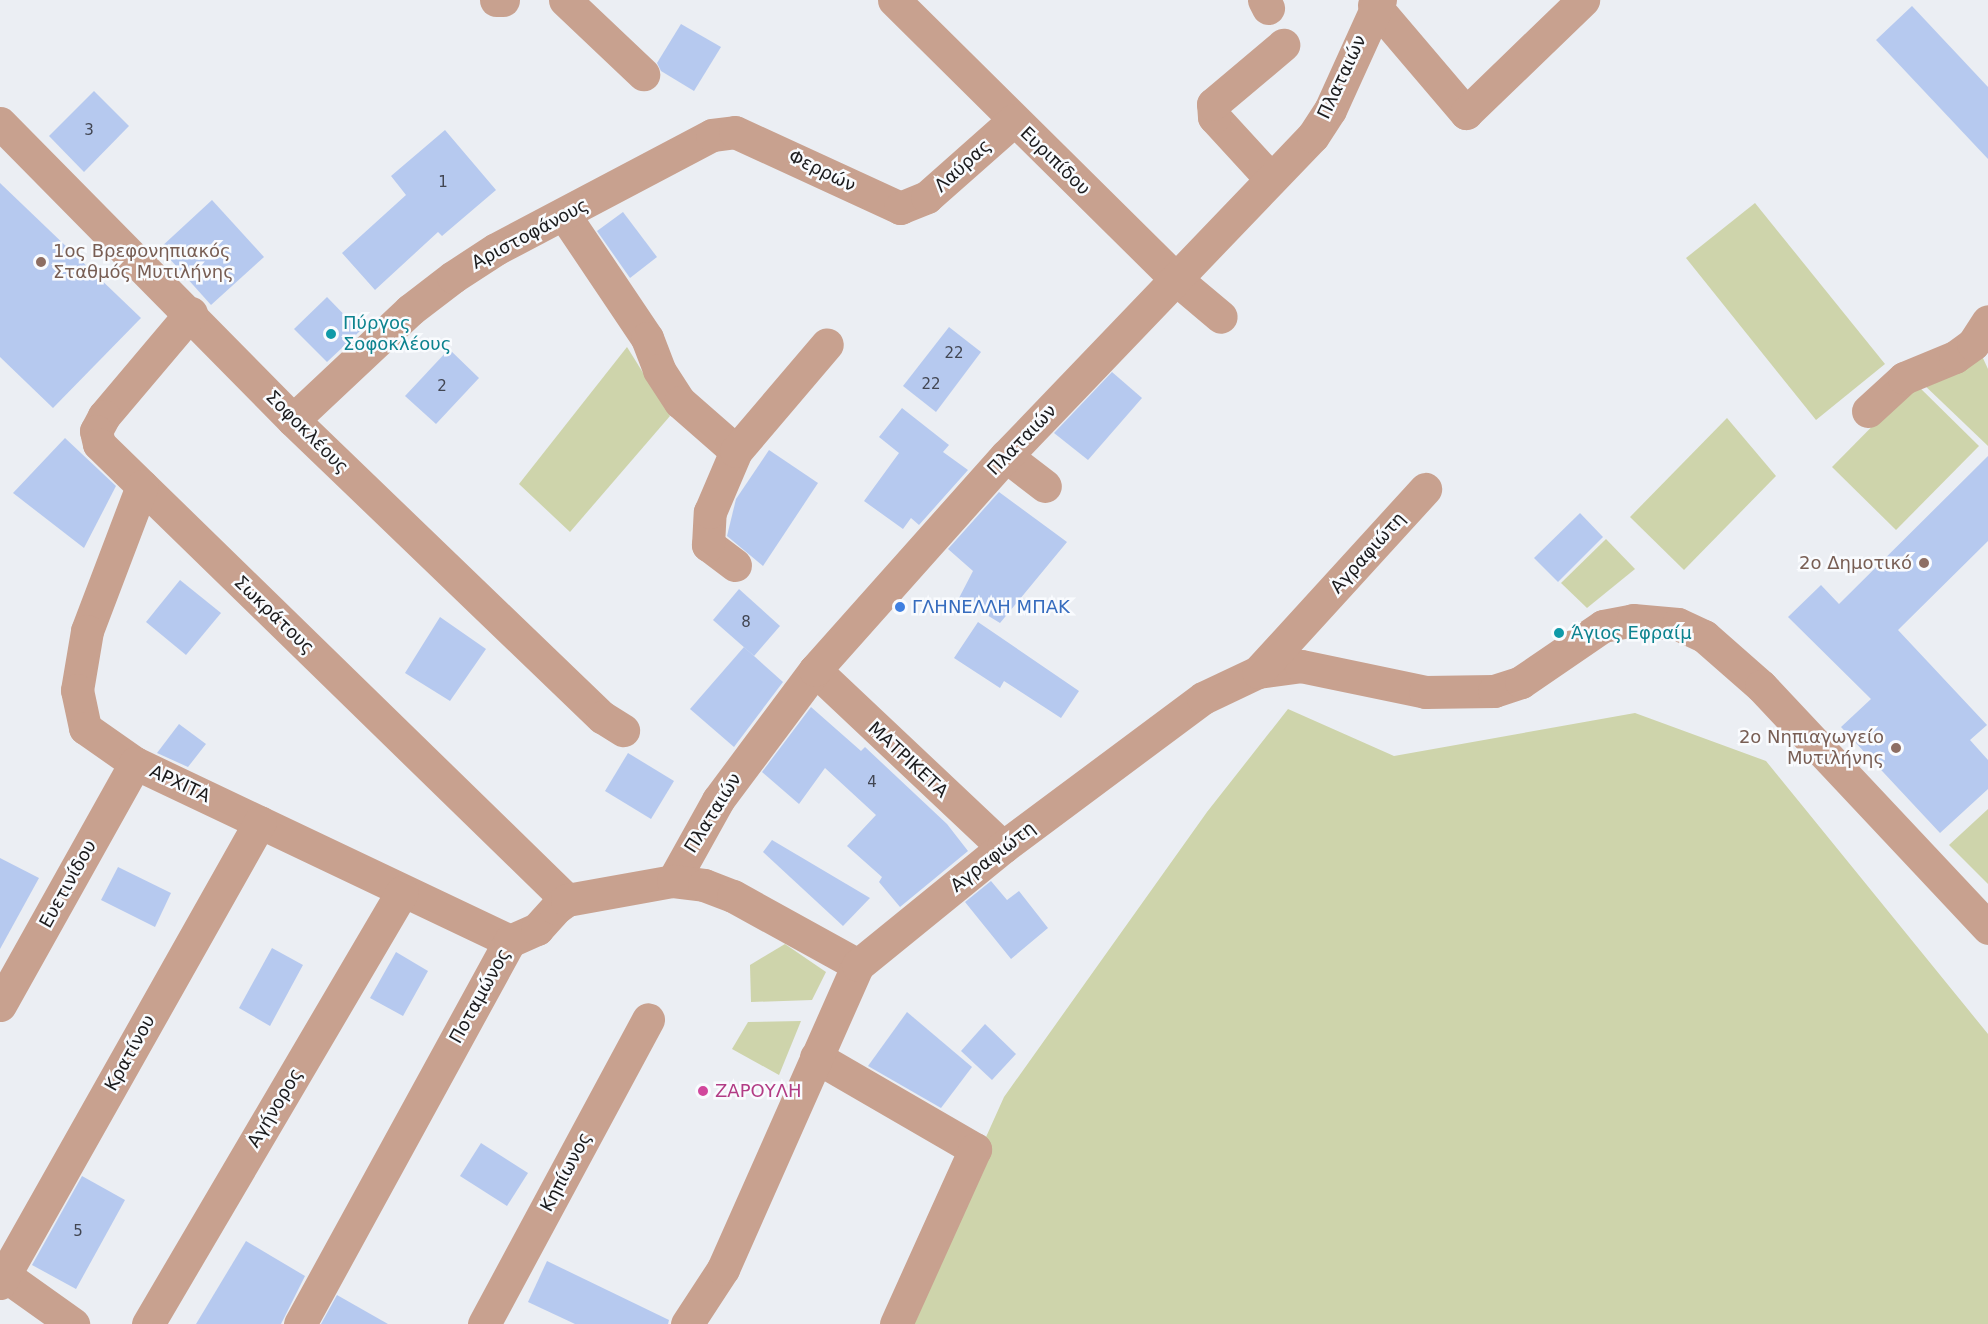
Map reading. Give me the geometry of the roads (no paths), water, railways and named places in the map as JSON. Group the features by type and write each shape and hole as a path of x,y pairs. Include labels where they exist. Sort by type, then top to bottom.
{"street":[{"path":"496,0 503,0"},
{"path":"565,0 643,74"},
{"name":"Ευριπίδου","path":"894,0 1177,280 1221,317"},
{"path":"1377,3 1466,113 1583,0"},
{"name":"Πλαταιών","path":"673,881 718,800 815,670 1006,456 1313,136 1330,110 1377,3"},
{"path":"1271,179 1214,117 1213,104 1283,45"},
{"name":"Λαύρας","path":"909,208 927,197 1014,120"},
{"name":"Σοφοκλέους","path":"0,123 191,313 293,420 602,717 623,730"},
{"name":"Φερρών","path":"735,132 885,202 909,208"},
{"name":"Αριστοφάνους","path":"293,420 410,310 453,277 496,249 565,216 712,135 735,132"},
{"path":"565,216 647,338 659,370 680,402 736,451"},
{"name":"Σωκράτους","path":"191,313 96,431 99,444 567,900"},
{"path":"1868,411 1904,378 1955,357 1972,344 1988,321"},
{"path":"735,565 708,545 710,512 736,451 827,344"},
{"path":"1006,456 1045,486"},
{"name":"ΑΡΧΙΤΑ","path":"142,486 93,609 77,690 85,728 135,763 402,892 510,941"},
{"name":"Αγραφιώτη","path":"687,1324 723,1269 858,965 1003,847 1203,699 1258,672 1425,489"},
{"path":"1258,672 1301,666 1425,692 1494,691 1521,682 1603,626 1633,620 1678,624 1704,636 1761,686 1988,928"},
{"name":"ΜΑΤΡΙΚΕΤΑ","path":"815,670 1003,847"},
{"name":"Ευετινίδου","path":"0,1005 135,763"},
{"name":"Κρατίνου","path":"1,1277 260,822"},
{"path":"567,900 673,881 725,892 858,965"},
{"name":"Αγήνορος","path":"148,1324 402,892"},
{"name":"Ποταμώνος","path":"300,1324 510,941 537,928 567,900"},
{"name":"Κηπίωνος","path":"484,1324 648,1019"},
{"path":"816,1057 975,1149 896,1324"},
{"path":"1,1277 73,1324"}],"place":[{"name":"1ος Βρεφονηπιακός Σταθμός Μυτιλήνης","path":"41,262"},
{"name":"Πύργος Σοφοκλέους","path":"331,334"},
{"name":"2ο Δημοτικό","path":"1924,563"},
{"name":"ΓΛΗΝΕΛΛΗ ΜΠΑΚ","path":"900,607"},
{"name":"Άγιος Εφραίμ","path":"1559,633"},
{"name":"2ο Νηπιαγωγείο Μυτιλήνης","path":"1896,748"},
{"name":"ΖΑΡΟΥΛΗ","path":"703,1091"}]}
